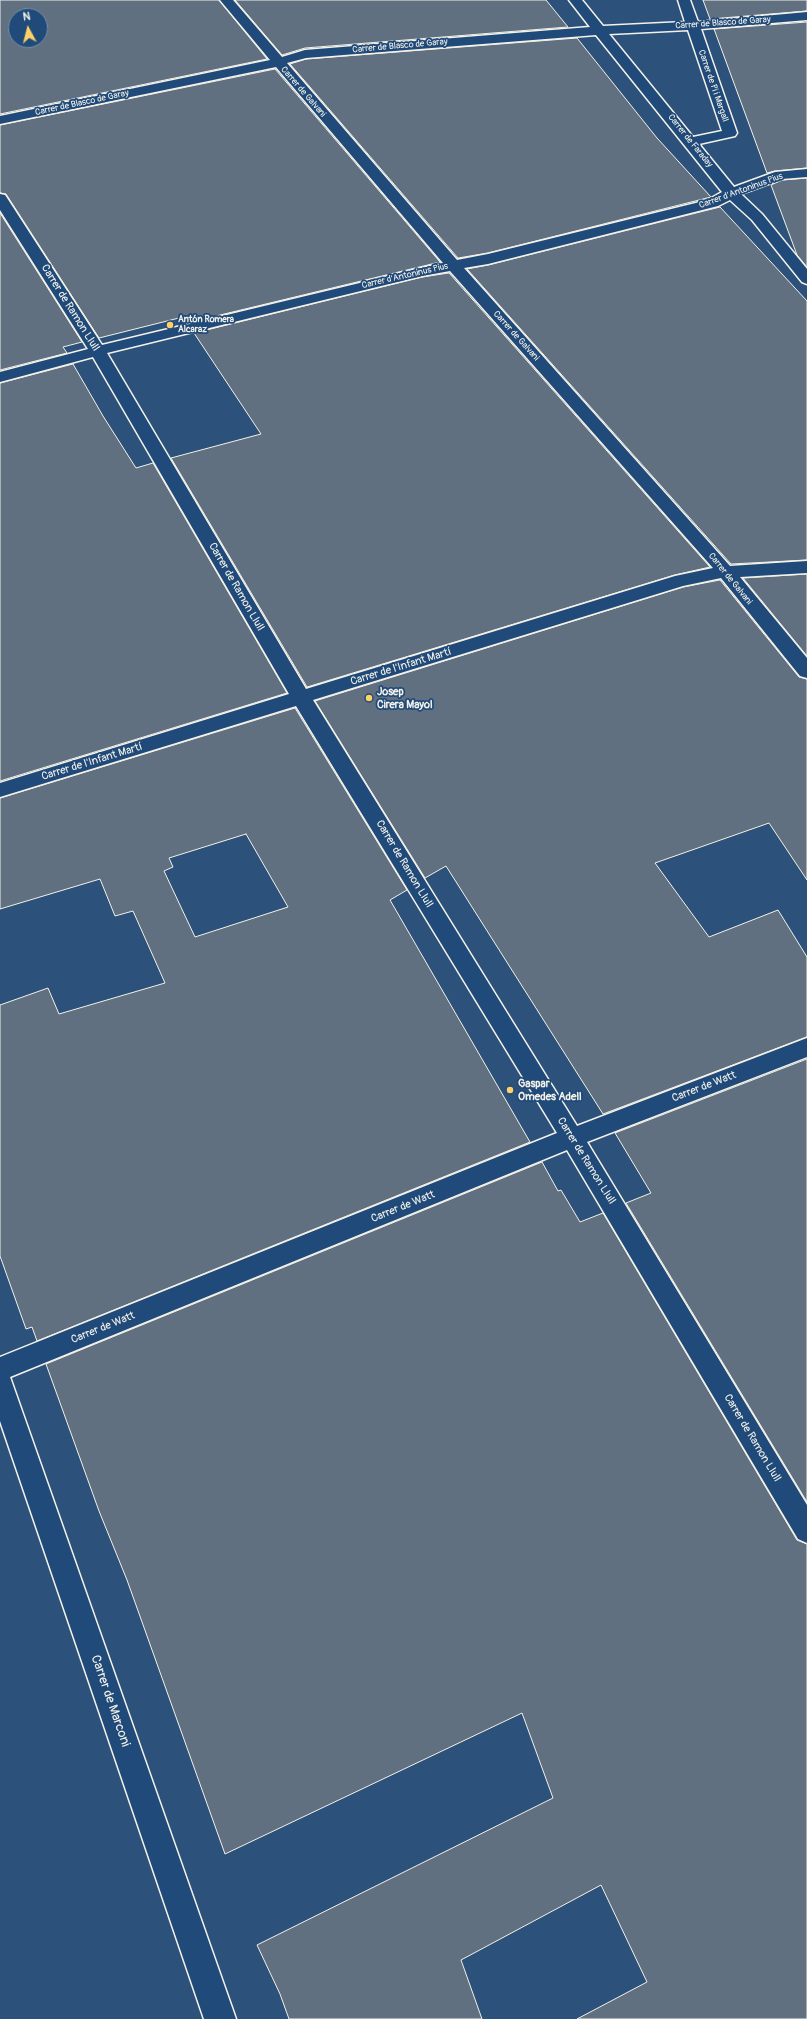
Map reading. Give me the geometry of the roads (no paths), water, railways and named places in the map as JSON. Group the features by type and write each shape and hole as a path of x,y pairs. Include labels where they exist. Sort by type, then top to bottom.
{"street":[{"name":"Carrer de Galvani","path":"226,0 454,265 706,548 723,572 807,671"},
{"name":"Carrer de Faraday","path":"575,0 731,193 757,217 807,279"},
{"name":"Carrer de Pi i Margall","path":"684,0 730,134 691,142"},
{"name":"Carrer de Blasco de Garay","path":"0,120 278,62 305,54 599,31 693,26 807,16"},
{"name":"Carrer d'Antoninus Pius","path":"0,377 422,271 488,259 713,203 731,193 780,175 807,173"},
{"name":"Carrer de Ramon Llull","path":"0,198 98,352 302,697 571,1138 597,1178 807,1530"},
{"name":"Carrer de l'Infant Martí","path":"0,790 681,580 723,572 807,568"},
{"name":"Carrer de Watt","path":"0,1369 571,1138 807,1047"},
{"name":"Carrer de Marconi","path":"0,1384 220,2019"}],"place":[{"name":"Antón Romera Alcaraz","path":"170,325"},
{"name":"Josep Cirera Mayol","path":"369,698"},
{"name":"Gaspar Omedes Adell","path":"510,1090"}]}
